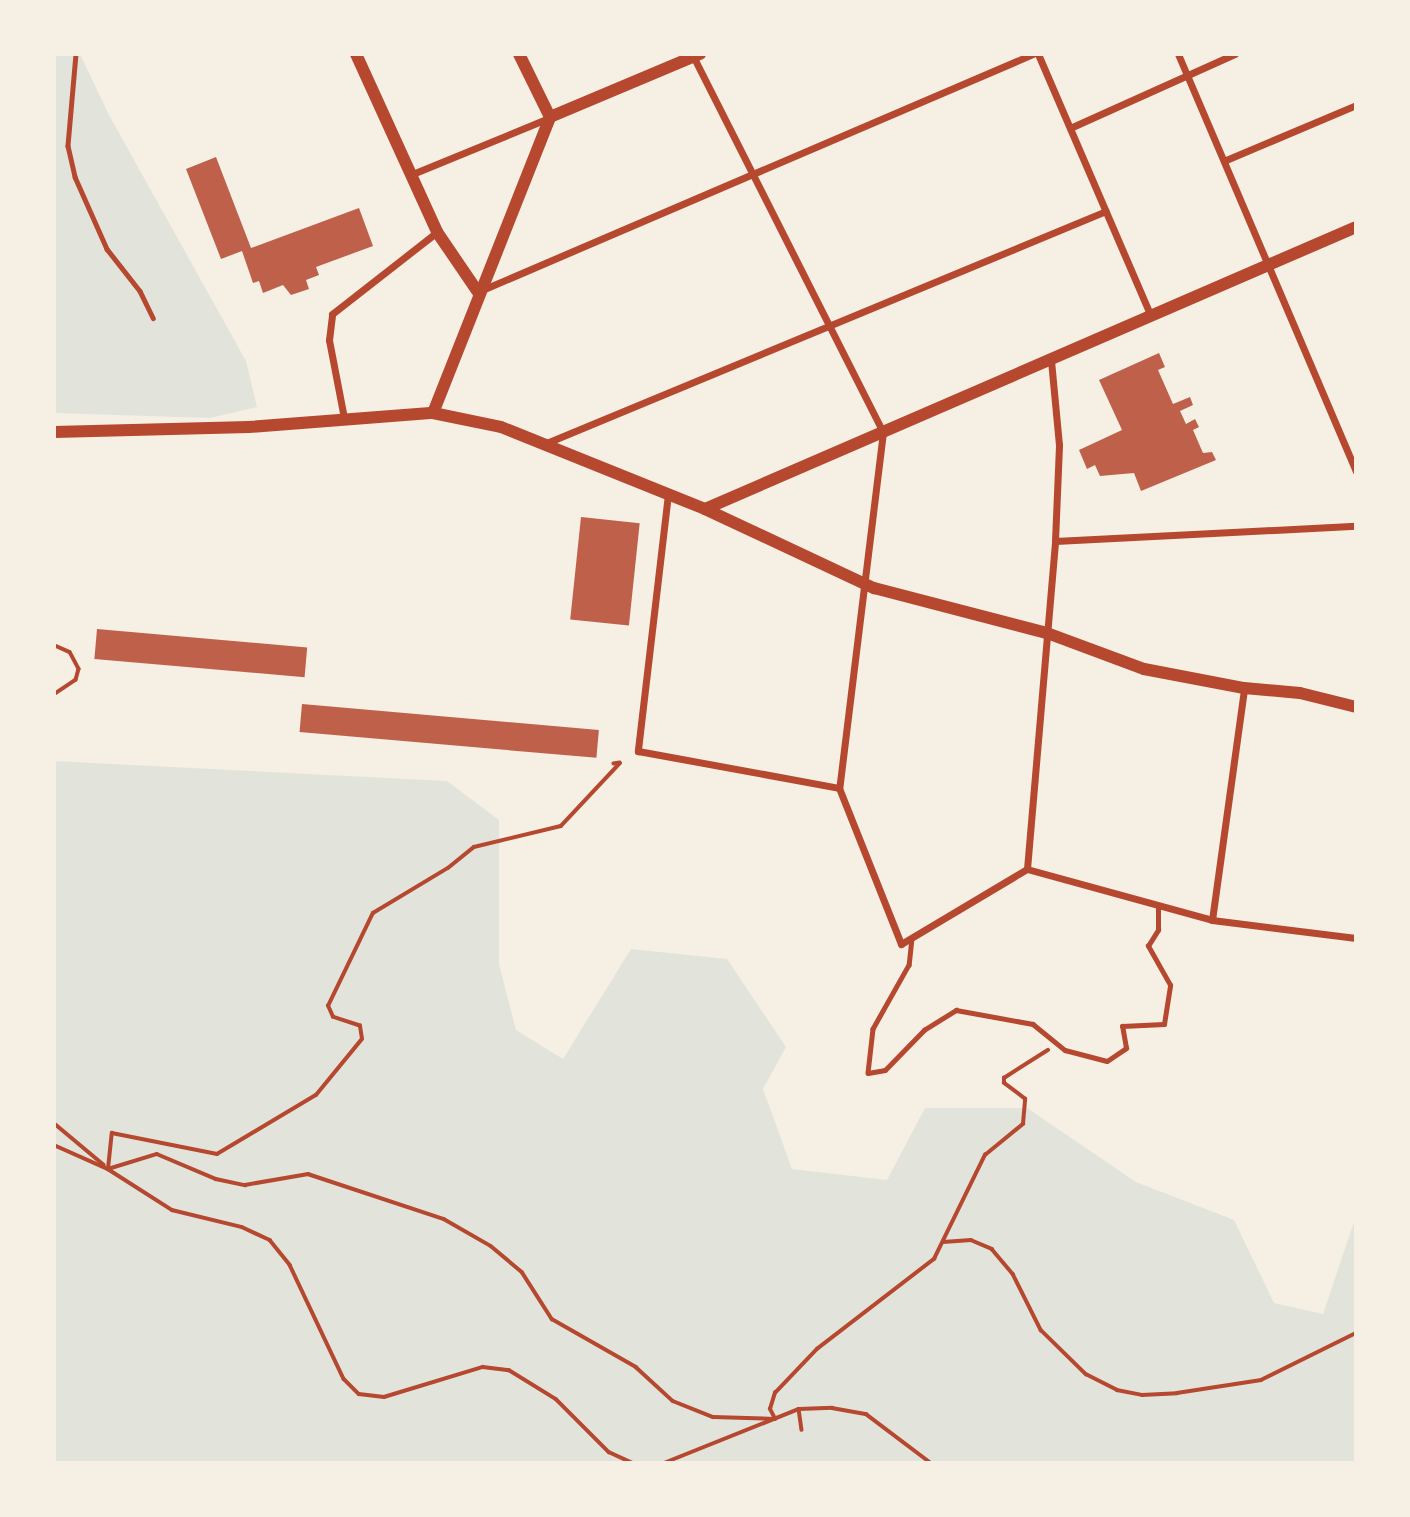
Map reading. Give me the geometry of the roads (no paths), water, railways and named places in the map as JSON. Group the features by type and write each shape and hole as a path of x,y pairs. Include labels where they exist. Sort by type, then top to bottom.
{"street":[{"path":"356,54 437,232 478,292"},
{"path":"433,413 478,292 550,117 519,54"},
{"path":"478,292 754,177 1036,54 1150,314"},
{"path":"1178,54 1226,160 1266,265 1356,472"},
{"path":"1070,128 1235,54"},
{"path":"410,175 695,55 883,432 862,580 839,788 901,944 1027,869 1212,920 1356,938"},
{"path":"1226,160 1356,105"},
{"path":"544,444 1106,211"},
{"path":"705,509 1356,227"},
{"path":"344,418 329,340 332,314 437,232"},
{"path":"1027,869 1055,541 1059,444 1051,360"},
{"path":"54,432 237,428 433,413 501,427 705,509 862,580 874,588 1047,633 1144,669 1244,688 1300,693 1356,707"},
{"path":"668,494 638,751 839,788"},
{"path":"1055,541 1356,526"},
{"path":"1212,920 1244,688"}],"lane":[{"path":"76,54 68,146 75,177 107,249 140,291 153,318"},
{"path":"912,937 909,965 873,1029 868,1073 886,1070 924,1030 956,1010 1033,1024 1055,1045 1107,1061 1126,1048 1122,1026 1164,1024 1170,985 1149,946 1158,930 1158,905"}]}
